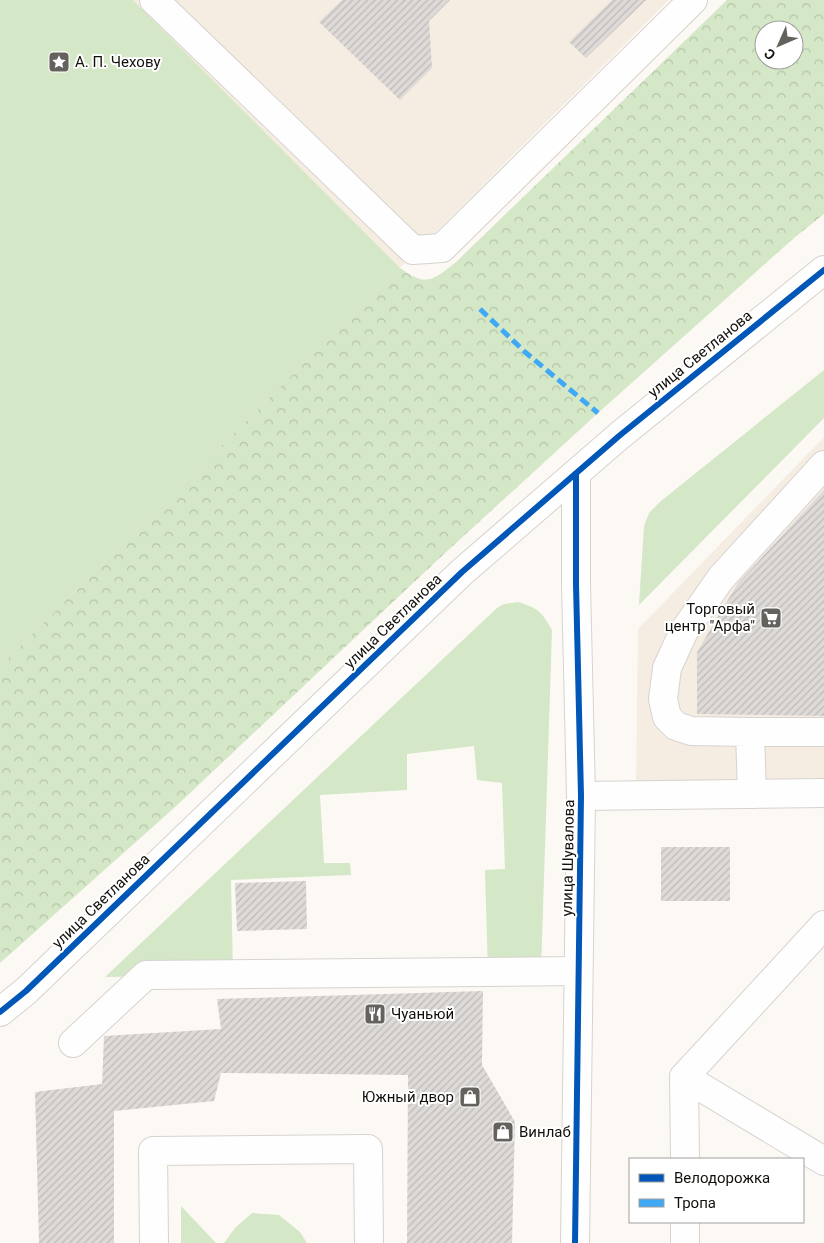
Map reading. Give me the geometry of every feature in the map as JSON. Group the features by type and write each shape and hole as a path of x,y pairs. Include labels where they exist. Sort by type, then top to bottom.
{"street":[{"path":"154,0 413,250 442,248 693,0"},
{"name":"улица Светланова","path":"0,1012 33,984 462,572 619,436 824,270"},
{"path":"824,465 721,578 684,631 666,668 663,699 667,717 676,726 691,731 824,732"},
{"name":"улица Шувалова","path":"575,1243 581,796 576,584 576,474"},
{"path":"750,732 752,794"},
{"path":"581,796 824,792"},
{"path":"685,1158 684,1077 824,925"},
{"path":"73,1042 146,976 578,971"},
{"path":"684,1077 824,1161"},
{"path":"154,1243 153,1150 368,1149 369,1243"},
{"path":"685,1223 685,1243"}],"shaded area":[{"path":"0,0 669,0 0,666"},
{"path":"824,437 824,782 636,786 638,629"}],"green space":[{"path":"0,0 133,0 400,268 0,666"},
{"path":"727,0 824,0 824,214 794,238 598,413 444,554 174,808 0,963 0,666 400,268 416,278 429,279 441,274 456,262"},
{"path":"824,370 824,418 639,605 644,526 649,513 661,501"},
{"path":"518,602 530,606 539,612 552,630 541,971 488,972 485,870 505,869 502,783 477,780 474,746 407,754 407,790 320,795 324,863 350,863 351,875 231,880 233,975 105,977 497,608 504,604"},
{"path":"181,1206 216,1243 181,1243"},
{"path":"252,1213 279,1215 300,1232 307,1243 224,1243 235,1228"}],"building":[{"path":"342,0 450,0 429,21 432,68 400,100 319,22"},
{"path":"612,0 646,0 586,58 569,42"},
{"name":"Торговый центр \"Арфа\"","path":"824,490 824,716 697,714 697,652 738,583"},
{"path":"661,847 730,847 730,901 661,901"},
{"path":"306,881 307,929 237,931 235,883"},
{"path":"483,991 482,1065 515,1122 512,1243 407,1243 408,1075 221,1073 214,1101 114,1111 114,1243 39,1243 35,1092 102,1084 104,1036 221,1029 217,999"}],"marked path":[{"path":"480,309 525,352 598,413"}],"cycle path":[{"path":"0,1012 26,991 462,572 619,436 824,270"},
{"path":"575,1243 581,796 576,584 576,474"}],"place":[{"name":"А. П. Чехову","path":"59,62"},
{"name":"Торговый центр \"Арфа\"","path":"771,618"},
{"name":"Чуаньюй","path":"375,1014"},
{"name":"Южный двор","path":"470,1097"},
{"name":"Винлаб","path":"503,1132"}]}
